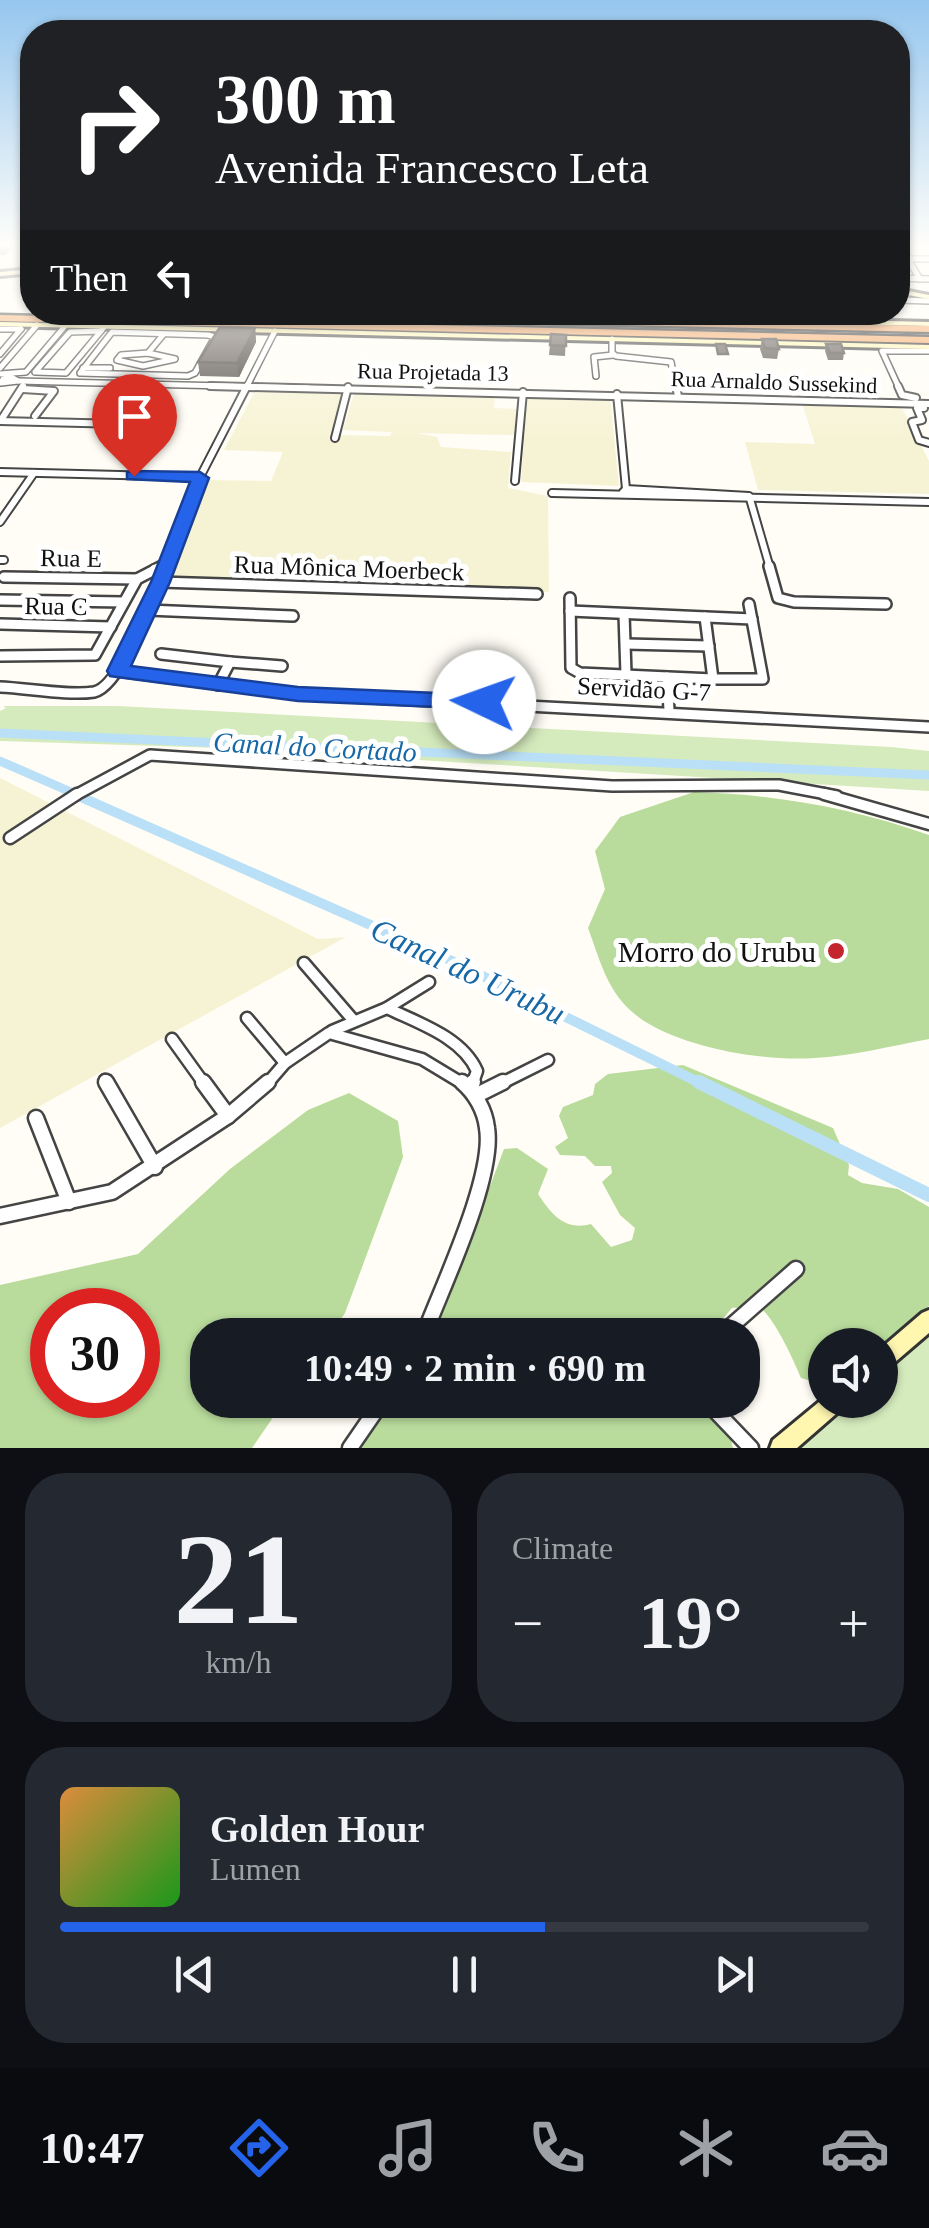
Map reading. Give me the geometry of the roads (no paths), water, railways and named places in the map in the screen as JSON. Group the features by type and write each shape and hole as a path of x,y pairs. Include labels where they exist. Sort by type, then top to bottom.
{"highway":[{"path":"180,325 224,330"},
{"path":"274,331 285,325"},
{"path":"288,325 297,332"},
{"path":"334,325 790,337 929,346"},
{"path":"511,325 619,331 929,326"},
{"path":"613,325 619,331"},
{"path":"864,325 887,328"},
{"path":"514,338 600,338 619,331"},
{"path":"718,342 790,337"}],"main road":[{"path":"37,325 165,332 224,330 514,338"},
{"path":"619,331 718,342 929,346"},
{"path":"898,1347 929,1320"},
{"path":"781,1448 815,1418"}],"street":[{"path":"0,323 22,330 0,354"},
{"path":"0,376 37,325"},
{"path":"0,376 26,372 65,326"},
{"path":"108,329 66,373 36,372 70,332 108,329"},
{"path":"108,329 80,373 164,376 168,370 196,371 214,337 194,332"},
{"path":"0,687 102,691 118,671 160,582 200,478 274,331"},
{"path":"613,355 619,331"},
{"path":"148,353 175,359 143,366 117,360 122,355 148,353 165,332"},
{"path":"872,346 900,403"},
{"path":"927,404 902,395 882,352 929,346"},
{"path":"596,376 594,357 613,355 671,362 678,396"},
{"path":"83,368 110,368"},
{"name":"Rua Projetada 13","path":"0,376 17,382 617,394"},
{"path":"17,382 23,389 54,391 35,416"},
{"path":"334,438 348,388"},
{"path":"1,419 23,389"},
{"path":"515,481 524,392"},
{"path":"617,394 628,492"},
{"name":"Rua Arnaldo Sussekind","path":"617,394 927,404"},
{"path":"927,404 917,408 922,420 912,422 919,440 929,443"},
{"path":"1,419 123,424"},
{"path":"0,472 200,478"},
{"path":"0,522 34,474"},
{"path":"552,493 929,502"},
{"path":"750,499 778,598 794,602 886,604"},
{"path":"0,656 95,654 137,579 146,571 166,566"},
{"name":"Rua E","path":"4,577 137,579"},
{"name":"Rua Mônica Moerbeck","path":"160,582 537,594"},
{"path":"570,598 572,670 713,679 762,679 750,604"},
{"path":"0,600 124,602"},
{"path":"148,610 292,616"},
{"path":"570,611 752,619"},
{"path":"624,614 626,674"},
{"path":"705,617 713,679"},
{"name":"Rua C","path":"0,624 111,627"},
{"path":"626,644 709,646"},
{"path":"161,654 282,666"},
{"path":"218,686 230,662"},
{"name":"Servidão G-7","path":"118,671 298,694 929,726"},
{"path":"668,677 669,710"},
{"path":"10,838 100,779 150,755 612,786 768,784 851,799 929,824"},
{"path":"304,963 354,1021"},
{"path":"0,1216 112,1192 228,1116 258,1094 286,1063 329,1033 387,1008 428,982"},
{"path":"387,1008 444,1037 468,1055 477,1071 472,1092"},
{"path":"247,1018 286,1063"},
{"path":"329,1033 407,1053 472,1092 488,1130 486,1151 430,1318"},
{"path":"172,1039 228,1116"},
{"path":"472,1092 548,1060"},
{"path":"106,1080 155,1167"},
{"path":"36,1118 70,1202"},
{"path":"740,1318 796,1269"},
{"path":"350,1448 371,1418"},
{"path":"723,1418 752,1448"}],"waterway":[{"name":"Canal do Cortado","path":"0,733 929,775"},
{"name":"Canal do Urubu","path":"0,761 80,796"},
{"name":"Canal do Urubu","path":"74,794 452,961 704,1085"},
{"name":"Canal do Urubu","path":"699,1082 929,1195"}],"place":[{"name":"Morro do Urubu","path":"836,951"}]}
